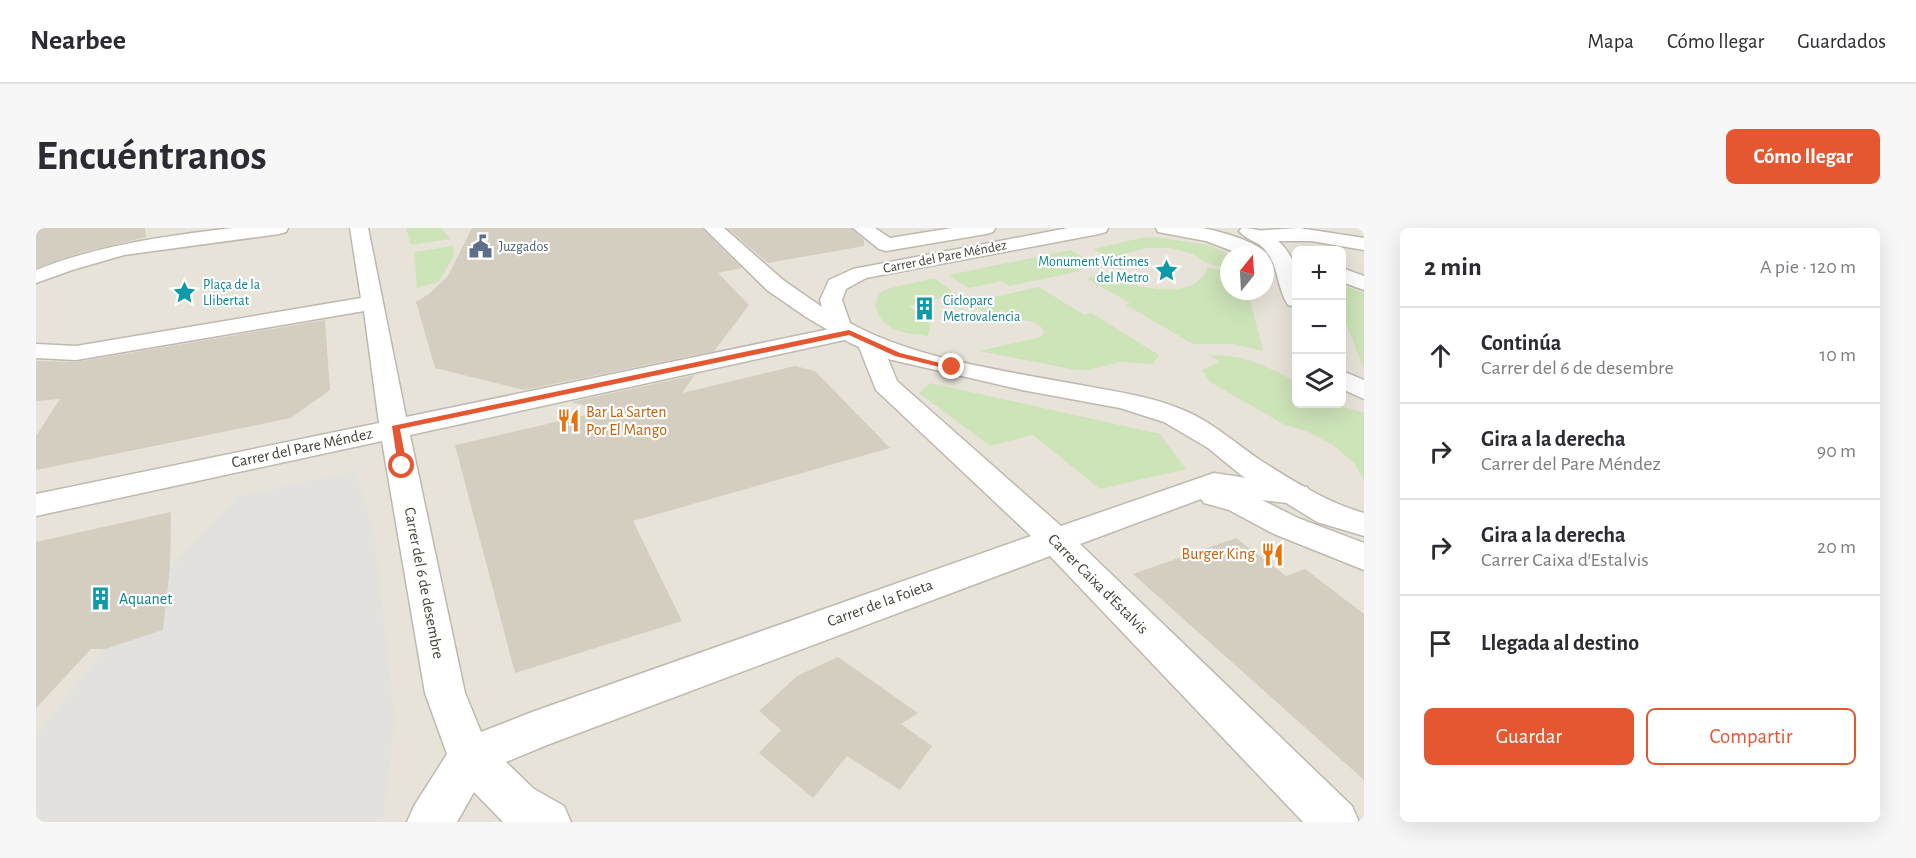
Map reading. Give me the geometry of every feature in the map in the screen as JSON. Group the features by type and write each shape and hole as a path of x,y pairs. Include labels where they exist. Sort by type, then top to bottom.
{"street":[{"path":"36,277 72,263 117,251 279,228"},
{"name":"Carrer del 6 de desembre","path":"359,228 445,693 470,757"},
{"path":"713,228 775,285 853,334 897,354 1125,402 1174,416 1218,442 1252,468 1328,514 1360,523"},
{"path":"862,228 886,245 986,228"},
{"name":"Carrer del Pare Méndez","path":"36,506 395,428 853,334 831,300 837,285 860,273 1099,228"},
{"path":"1165,228 1259,245 1292,254"},
{"path":"1259,245 1292,233 1321,234 1364,244"},
{"path":"1259,245 1289,277 1292,287"},
{"path":"1346,276 1364,284"},
{"path":"36,351 76,353 121,347 372,303"},
{"name":"Carrer Caixa d'Estalvis","path":"853,334 885,384 1054,539 1335,822"},
{"path":"1346,382 1364,392"},
{"name":"Carrer de la Foieta","path":"470,757 532,731 1054,539 1214,483 1239,484 1296,494"},
{"path":"1193,491 1238,501 1286,526 1364,557"},
{"path":"431,822 470,757 518,805 547,822"}],"shaded area":[{"path":"36,228 1364,228 1364,822 36,822"},
{"path":"356,471 374,532 395,719 383,822 36,822 36,735 105,649 163,630 170,568 238,496"}],"green space":[{"path":"406,228 441,228 451,239 411,245"},
{"path":"1155,237 1209,245 1220,250 1220,266 1204,262 1193,254 1171,248 1145,248 1110,258 1093,249"},
{"path":"453,246 454,256 438,282 417,288 414,252"},
{"path":"1071,250 1093,262 1073,266 1081,271 1009,286 1002,281 969,288 949,275"},
{"path":"1208,267 1220,270 1220,300 1250,300 1263,351 1232,344 1193,344 1126,305 1130,303 1086,278 1106,274 1131,284 1170,289 1193,284 1202,277"},
{"path":"934,278 956,294 909,306 931,324 928,336 902,332 882,320 875,303 880,293 887,289"},
{"path":"1346,286 1364,293 1364,369 1346,324"},
{"path":"1039,287 1084,315 1091,313 1159,355 1153,364 1120,362 1088,370 1077,370 979,351 1041,337 1044,333 1039,325 1028,321 999,323 972,304 982,302 980,300"},
{"path":"1210,356 1244,359 1265,366 1292,380 1292,408 1346,407 1364,413 1364,481 1355,464 1333,445 1306,431 1285,425 1210,382 1202,370 1220,362"},
{"path":"930,383 1160,434 1186,469 1100,489 1033,435 990,446 919,393"}],"building":[{"path":"36,228 145,228 146,237 83,252 36,268"},
{"path":"472,228 702,228 742,268 718,273 749,305 714,351 524,390 435,368 416,302 429,294 448,276"},
{"path":"727,228 851,228 864,240 864,246 768,263"},
{"path":"325,320 330,390 291,418 36,470 36,436 60,399 36,401 36,361 76,362"},
{"path":"795,366 815,371 890,448 633,521 682,621 515,673 455,445 604,411 571,402 695,375 682,393"},
{"name":"Aquanet","path":"171,512 170,568 163,630 105,649 91,649 36,708 36,542"},
{"path":"1236,538 1286,576 1305,569 1364,614 1364,780 1133,574"},
{"path":"838,657 918,713 901,724 932,746 900,790 847,756 813,798 759,753 781,730 759,711 797,676"}],"place":[{"name":"Juzgados","path":"481,247"},
{"name":"Monument Víctimes del Metro","path":"1167,270"},
{"name":"Plaça de la Llibertat","path":"185,293"},
{"name":"Cicloparc Metrovalencia","path":"925,309"},
{"name":"Bar La Sarten Por El Mango","path":"568,421"},
{"name":"Burger King","path":"1273,554"},
{"name":"Aquanet","path":"101,599"}],"route":[{"path":"402,466 395,428 849,332 897,354 952,367"}]}
